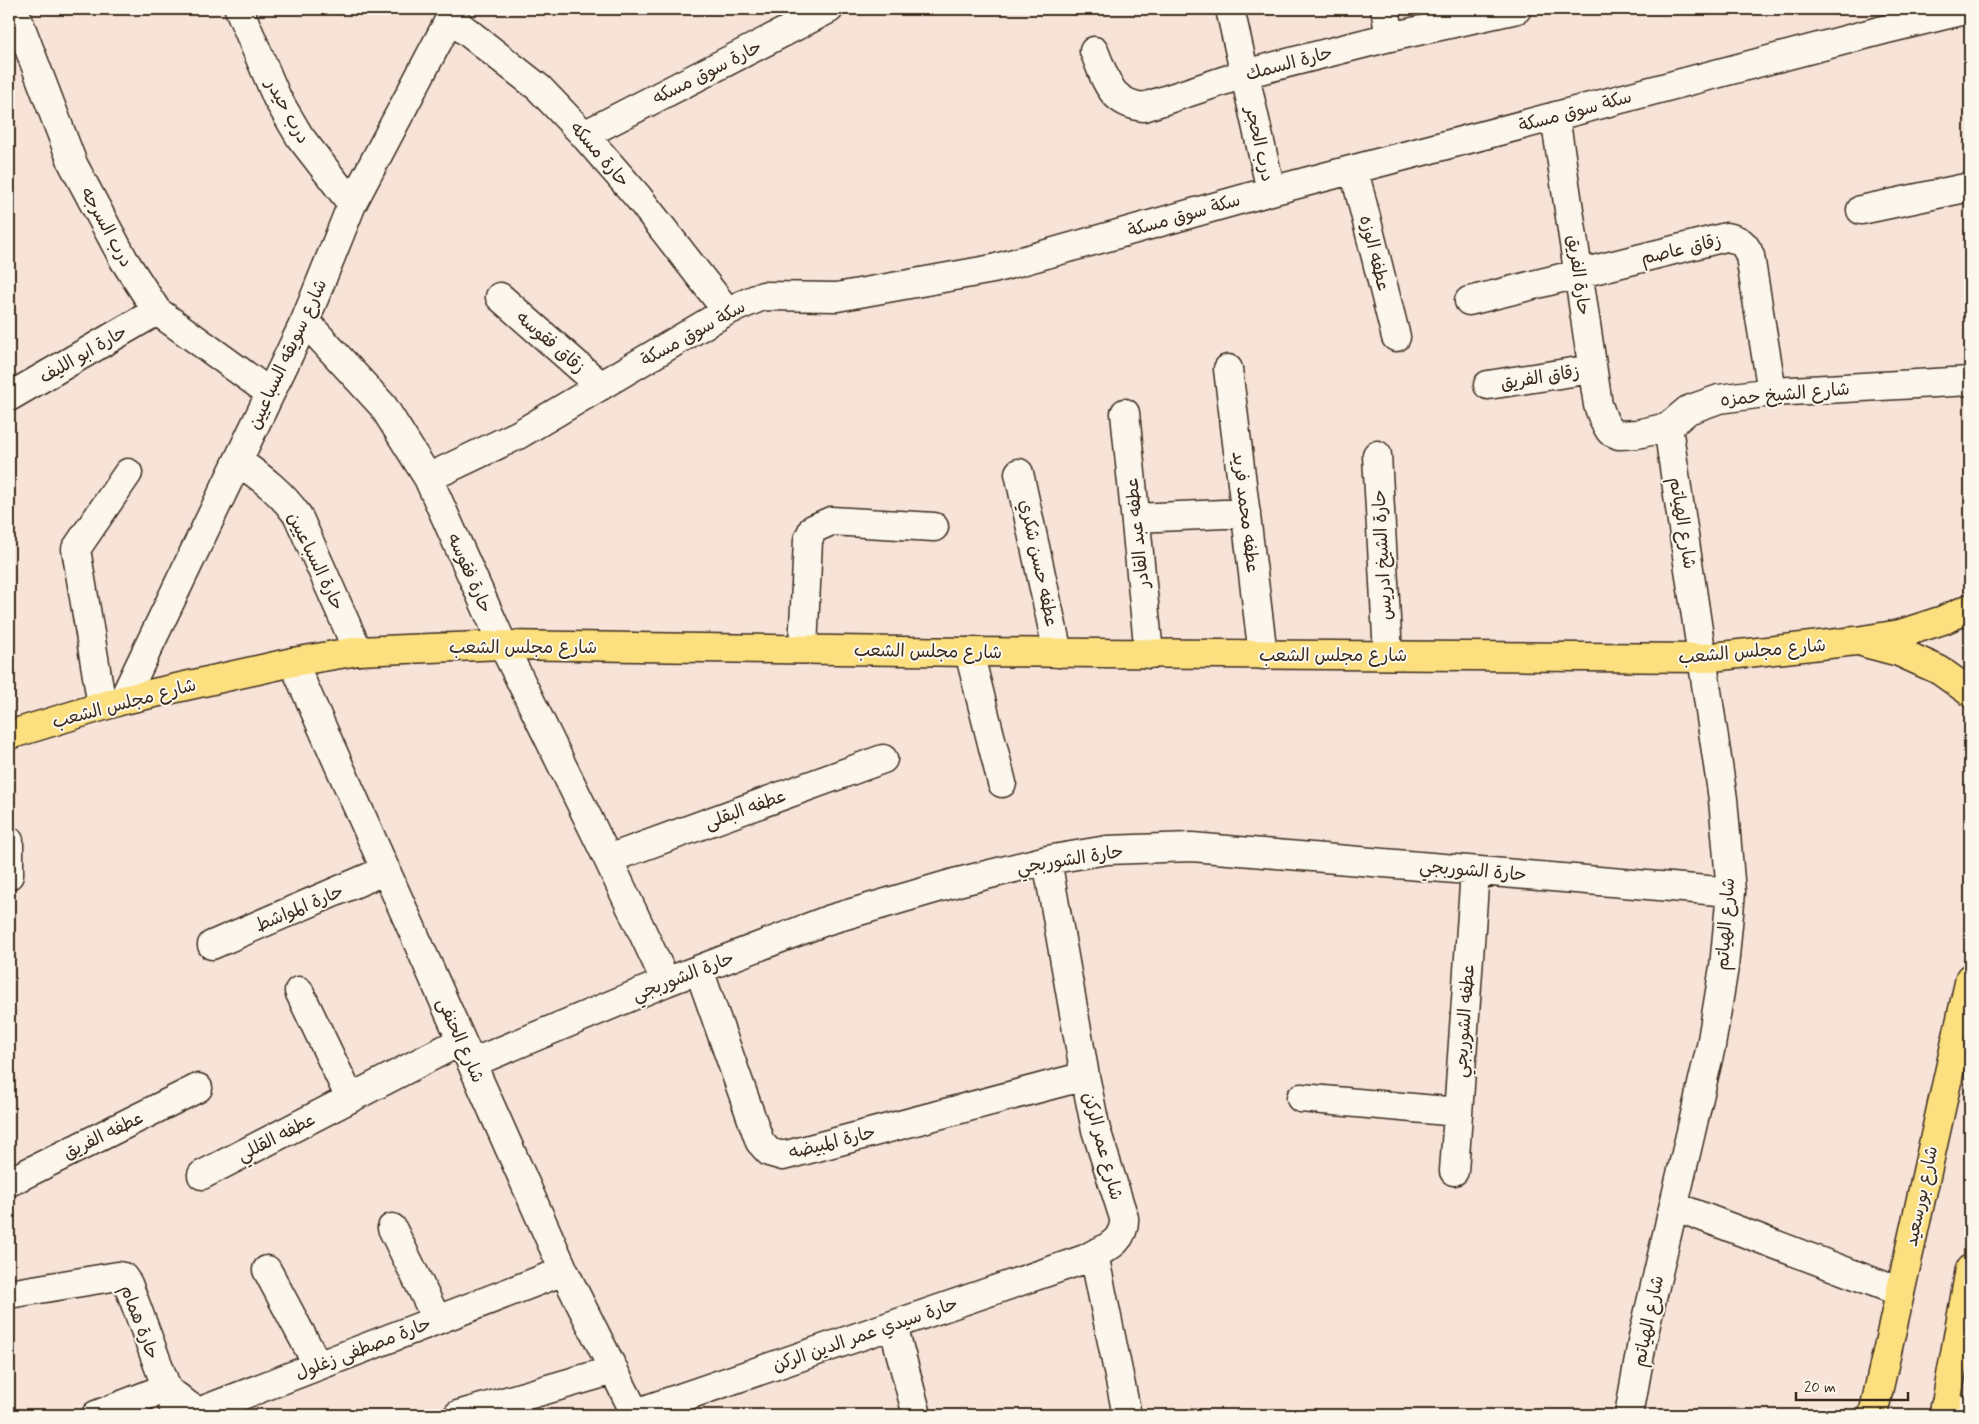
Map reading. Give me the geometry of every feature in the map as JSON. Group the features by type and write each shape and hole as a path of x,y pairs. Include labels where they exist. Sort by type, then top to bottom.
{"main road":[{"name":"شارع مجلس الشعب","path":"9,735 112,703 293,662 358,651 503,644 969,652 1704,658 1856,641 1900,634 1943,620 1970,608"},
{"name":"شارع مجلس الشعب","path":"1856,641 1899,652 1939,670 1970,692"},
{"name":"شارع بورسعيد","path":"1873,1415 1970,978"},
{"path":"1953,1411 1970,1269"}],"street":[{"name":"درب السرجه","path":"14,9 73,164 124,260 157,311 270,393"},
{"name":"درب حيدر","path":"239,9 277,98 286,114 300,137 352,204"},
{"name":"حارة سوق مسكه","path":"584,135 829,9"},
{"name":"درب الحجر","path":"1230,9 1271,191"},
{"path":"1385,9 1390,37"},
{"name":"حارة السمك","path":"1094,51 1114,95 1129,105 1144,107 1244,74 1390,37 1517,9"},
{"name":"سكة سوق مسكة","path":"428,478 518,435 727,311 763,296 836,297 993,269 1271,191 1555,116 1884,19 1970,9"},
{"name":"شارع سويقه السباعيين","path":"112,703 238,461 305,321 352,204 453,14"},
{"name":"حارة مسكه","path":"453,14 539,88 584,135 638,197 727,311"},
{"name":"حارة الفريق","path":"1555,116 1598,405 1610,431"},
{"name":"عطفه الوزه","path":"1354,170 1396,337"},
{"path":"1861,210 1970,188"},
{"name":"زقاق عاصم","path":"1469,301 1726,237 1737,239 1746,246 1750,256 1772,392"},
{"name":"زقاق فقوسه","path":"500,297 601,386"},
{"name":"حارة ابو الليف","path":"9,397 157,311"},
{"name":"حارة فقوسه","path":"305,321 383,406 428,478 503,644 666,982"},
{"name":"عطفه محمد فريد","path":"1228,369 1263,655"},
{"name":"زقاق الفريق","path":"1488,384 1592,369"},
{"name":"شارع الشيخ حمزه","path":"1610,431 1620,434 1637,434 1668,427 1688,410 1719,399 1772,392 1970,382"},
{"name":"عطفه عبد القادر","path":"1125,413 1149,654"},
{"name":"شارع الهياتم","path":"1629,1415 1643,1337 1711,1046 1724,967 1731,892 1724,799 1668,427"},
{"name":"حارة الشيخ ادريس","path":"1377,455 1388,655"},
{"name":"حارة السباعيين","path":"238,461 271,485 286,499 298,516 358,651"},
{"path":"112,703 76,550 128,473"},
{"name":"عطفه حسن شكري","path":"1019,473 1058,653"},
{"path":"1136,518 1246,513"},
{"path":"804,649 808,540 813,529 831,522 934,528"},
{"path":"969,652 1002,783"},
{"name":"شارع الحنفى","path":"293,662 564,1271 636,1414"},
{"name":"عطفه البقلى","path":"608,859 883,759"},
{"path":"9,841 9,875"},
{"name":"حارة الشوربجي","path":"467,1052 699,970 828,920 958,882 1047,860 1107,850 1192,847 1731,892"},
{"name":"شارع عمر الركن","path":"1047,860 1096,1130 1124,1218 1125,1227 1120,1238 1107,1249 1094,1254"},
{"name":"حارة المواشط","path":"212,945 386,870"},
{"name":"عطفه الشوربجي","path":"1454,1171 1475,871"},
{"name":"حارة المبيضه","path":"699,970 760,1142 769,1152 783,1156 1085,1076"},
{"path":"299,991 350,1098"},
{"name":"عطفه القللي","path":"202,1175 350,1098 467,1052"},
{"name":"عطفه الفريق","path":"9,1182 198,1088"},
{"path":"1301,1098 1458,1112"},
{"path":"1674,1206 1900,1292"},
{"path":"392,1228 437,1320"},
{"path":"1094,1254 1127,1415"},
{"name":"حارة سيدي عمر الدين الركن","path":"636,1414 1085,1259 1094,1254"},
{"path":"267,1270 318,1366"},
{"name":"حارة مصطفى زغلول","path":"166,1391 176,1395 195,1410 201,1411 564,1271"},
{"name":"حارة همام","path":"9,1294 118,1276 123,1277 128,1284 166,1391"},
{"path":"893,1325 917,1415"},
{"path":"458,1415 509,1408 614,1370"},
{"path":"96,1415 158,1391 166,1391 177,1415"}]}
